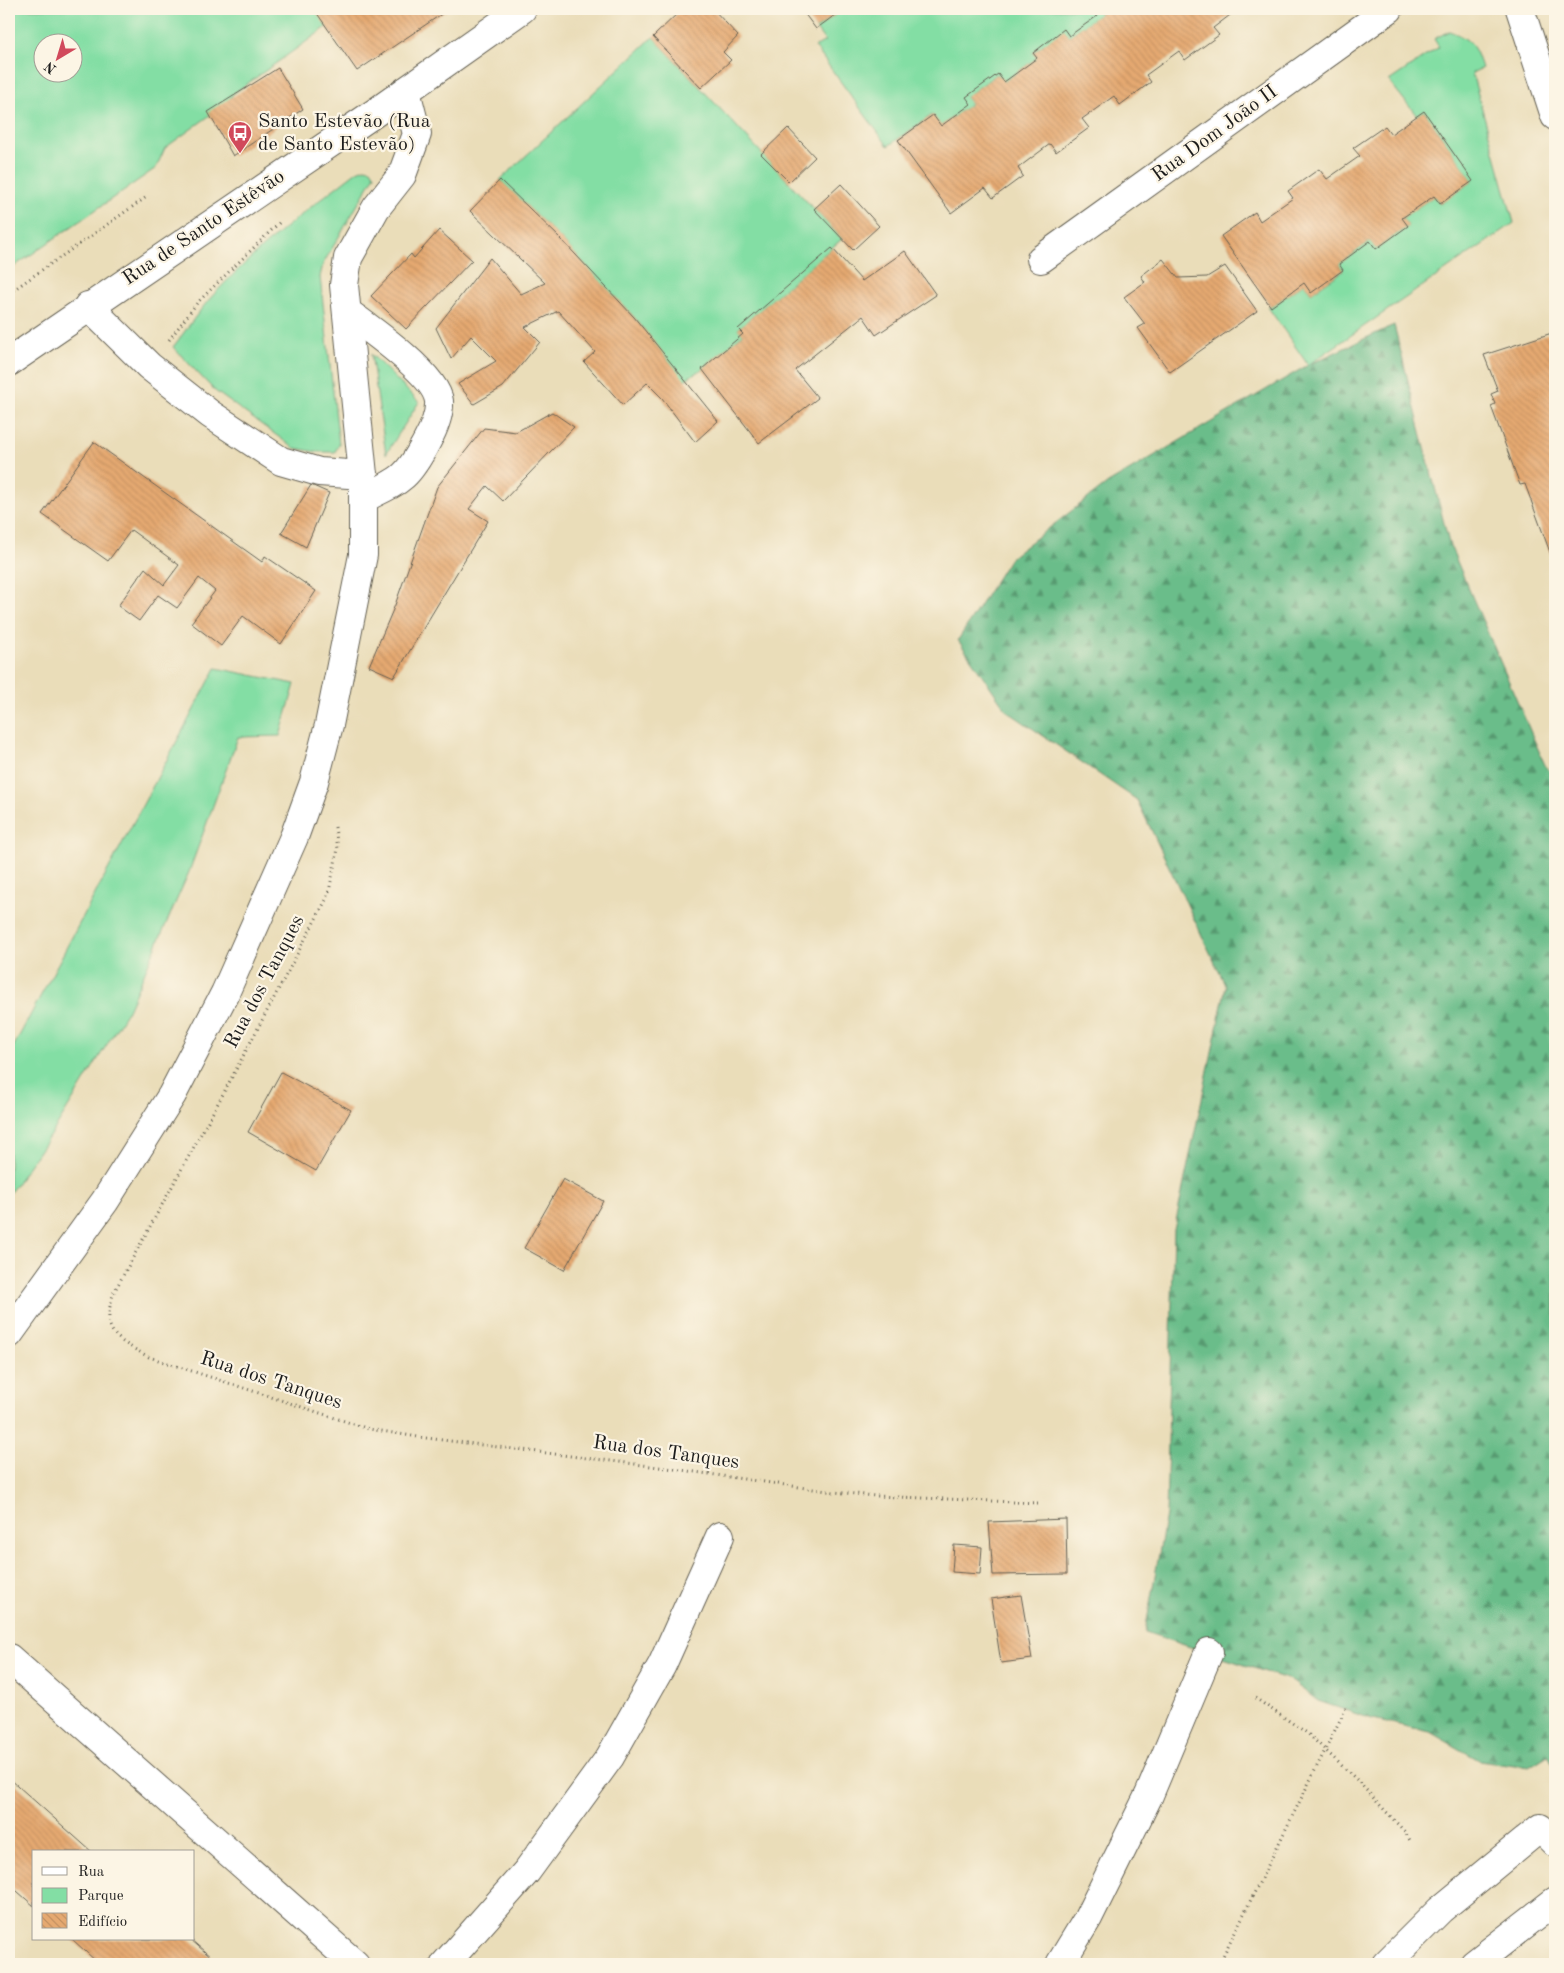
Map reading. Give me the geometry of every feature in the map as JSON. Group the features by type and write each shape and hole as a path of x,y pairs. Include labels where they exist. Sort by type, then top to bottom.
{"street":[{"name":"Rua de Santo Estêvão","path":"9,362 522,9"},
{"name":"Rua Dom João II","path":"1041,259 1390,9"},
{"path":"1520,9 1555,116"},
{"path":"9,1334 104,1201 172,1095 225,992 294,837 314,782 329,725 364,556 364,487 344,285 348,258 376,208 402,175 417,134 406,90"},
{"path":"88,306 149,366 210,414 281,461 364,487 400,480 409,472 437,418 439,403 437,393 431,384 388,342 347,312"},
{"path":"445,1964 527,1872 610,1757 662,1665 720,1536"},
{"path":"1060,1964 1088,1918 1149,1795 1209,1652"},
{"path":"9,1658 355,1964"},
{"path":"1386,1964 1440,1910 1548,1836"},
{"path":"1474,1964 1555,1901"}],"path":[{"path":"9,293 148,196"},
{"path":"149,366 197,303 285,218"},
{"name":"Rua dos Tanques","path":"314,782 333,811 338,849 328,896 114,1292 108,1320 111,1330 119,1340 150,1357 186,1369 369,1428 418,1437 667,1468 834,1492 876,1496 1038,1503"},
{"path":"1255,1698 1308,1733 1355,1778 1405,1832 1411,1842"},
{"path":"1219,1964 1346,1708"}],"green space":[{"path":"9,9 352,9 233,94 227,103 165,148 156,168 9,270"},
{"path":"843,9 1096,9 1100,14 1069,36 1064,30 1033,52 1037,58 1004,82 997,74 966,97 971,104 941,126 932,115 888,146 815,47 825,41 816,29"},
{"path":"1449,31 1471,44 1482,68 1472,73 1514,223 1308,365 1268,307 1271,307 1304,283 1311,293 1343,271 1339,264 1370,241 1376,249 1408,226 1402,218 1434,196 1440,204 1473,181 1424,111 1417,116 1389,81 1439,47 1434,39"},
{"path":"653,37 842,239 738,329 743,334 702,369 684,380 634,317 561,239 500,180"},
{"path":"364,168 371,169 375,175 323,264 320,277 339,444 335,452 317,452 294,448 215,391 173,347 209,299 248,260 302,214 357,171"},
{"path":"1394,325 1449,543 1545,765 1555,777 1555,1768 1548,1755 1529,1767 1479,1760 1430,1732 1369,1718 1318,1701 1290,1680 1145,1632 1166,1514 1174,1230 1226,986 1137,800 1007,711 958,640 1010,558 1108,483 1308,365"},
{"path":"371,354 419,402 386,454"},
{"path":"216,668 295,684 280,736 238,737 189,872 128,1010 58,1124 9,1194 9,1055"}],"building":[{"path":"314,9 449,9 357,71"},
{"path":"682,9 713,9 738,36 723,52 731,60 701,88 653,37"},
{"path":"801,9 843,9 816,29"},
{"path":"1096,9 1238,9 1213,28 1219,35 1185,60 1179,51 1146,75 1151,82 1120,105 1114,96 1082,119 1089,128 1056,152 1050,144 1018,168 1023,176 993,198 985,188 951,213 898,140 933,115 941,126 971,104 966,97 998,74 1004,82 1037,58 1033,53 1064,29 1069,36 1100,14"},
{"path":"278,68 303,109 233,156 208,112"},
{"path":"1424,111 1473,181 1440,204 1434,196 1402,218 1408,226 1376,249 1370,241 1339,264 1343,270 1311,293 1304,283 1271,307 1221,236 1255,212 1260,221 1293,198 1288,191 1319,169 1327,179 1360,156 1353,148 1385,126 1391,134"},
{"path":"788,128 815,157 789,182 761,154"},
{"path":"500,180 561,239 634,317 718,421 695,442 662,398 647,383 623,405 584,362 595,352 558,311 525,327 540,342 503,387 474,404 458,384 496,361 471,336 451,359 436,328 490,258 521,294 545,283 470,211"},
{"path":"841,184 879,226 853,250 814,209"},
{"path":"439,230 472,260 406,329 371,296 411,254 414,258"},
{"path":"832,248 862,281 905,251 936,295 876,335 863,316 795,370 818,398 759,443 702,369 743,334 738,329"},
{"path":"1163,259 1178,278 1207,277 1225,266 1257,311 1170,372 1138,328 1145,324 1124,297 1145,282 1141,276"},
{"path":"1555,332 1555,566 1525,484 1520,485 1491,406 1495,404 1491,394 1498,391 1484,355"},
{"path":"552,412 574,427 503,501 487,486 469,509 488,521 394,677 369,666 395,605 437,487 484,428 516,432"},
{"path":"94,442 262,562 265,556 316,591 281,644 243,616 221,646 191,623 215,591 199,578 177,608 158,595 139,621 118,606 145,568 164,585 179,565 131,530 108,561 42,514"},
{"path":"311,485 329,493 306,547 281,533"},
{"path":"281,1072 351,1110 316,1171 248,1132"},
{"path":"563,1179 603,1201 564,1270 524,1248"},
{"path":"1066,1519 1067,1574 993,1575 989,1522"},
{"path":"954,1545 982,1547 980,1574 952,1572"},
{"path":"1021,1595 1032,1659 1001,1663 991,1599"},
{"path":"9,1778 90,1850 32,1850 32,1904 9,1884"},
{"path":"73,1940 191,1940 219,1964 99,1964"}],"place":[{"name":"Santo Estevão (Rua de Santo Estevão)","path":"240,154"}]}
